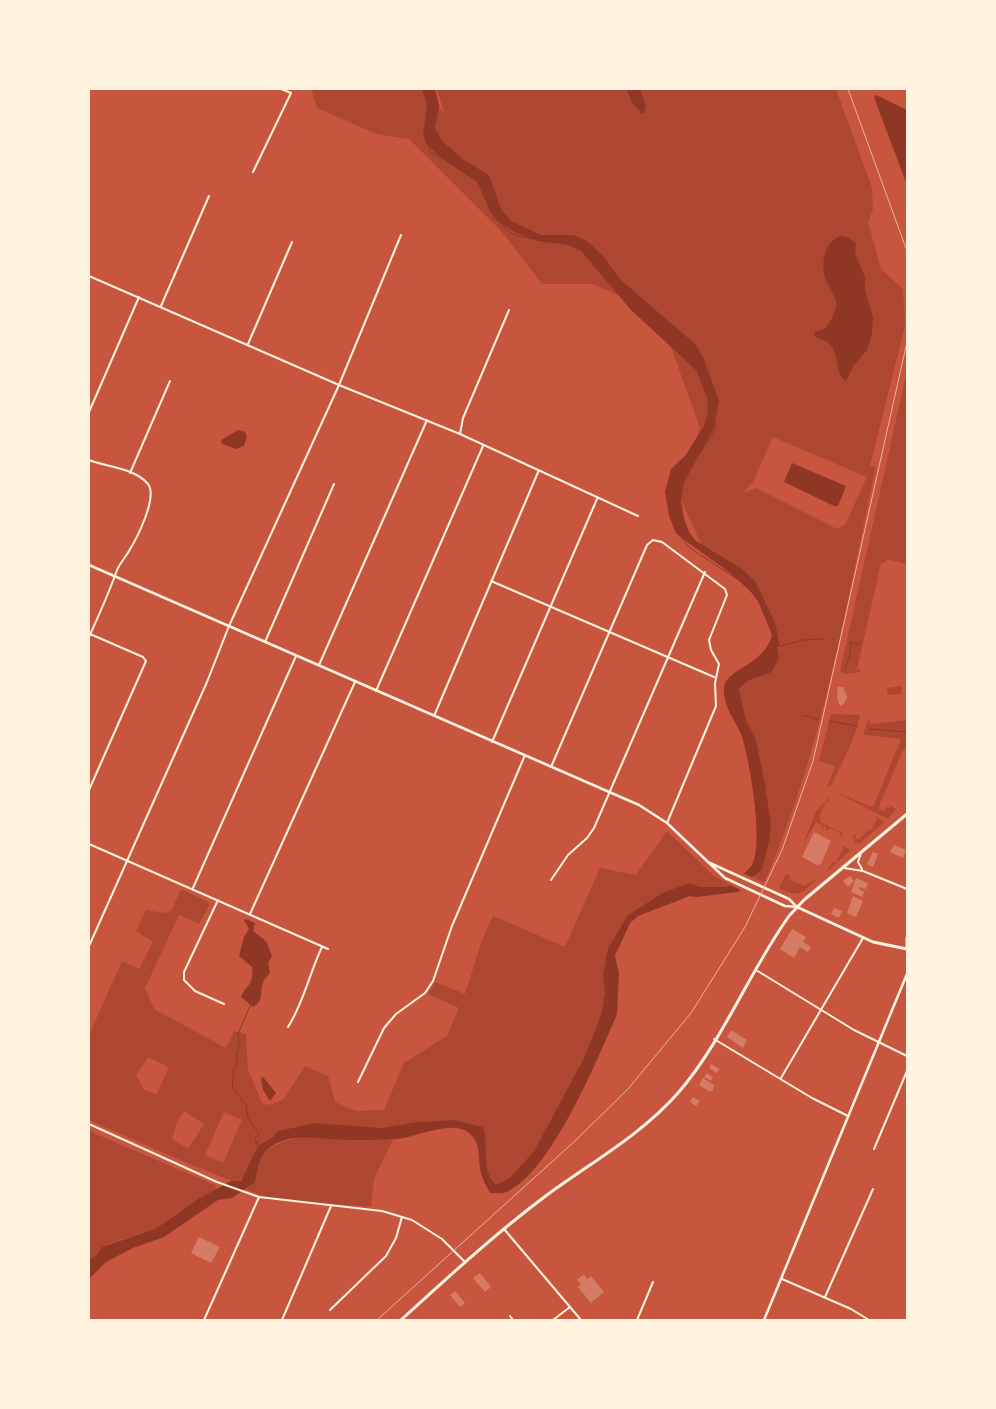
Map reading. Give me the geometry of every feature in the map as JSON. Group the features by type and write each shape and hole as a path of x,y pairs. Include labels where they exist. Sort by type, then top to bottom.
{"main road":[{"path":"400,1320 504,1229 657,1115 685,1084 780,928 797,907 907,814"},
{"path":"797,907 863,938 907,950 907,939"},
{"path":"896,946 907,939"}],"street":[{"path":"253,172 291,93 282,89"},
{"path":"161,306 208,196"},
{"path":"89,946 214,667 229,626 338,385 401,235"},
{"path":"248,344 292,242"},
{"path":"89,276 338,385 460,434 638,516"},
{"path":"89,412 139,298"},
{"path":"460,434 463,418 509,310"},
{"path":"130,473 170,381"},
{"path":"318,665 427,420"},
{"path":"376,691 483,446"},
{"path":"89,460 130,473 147,483 152,494 152,500 130,551 116,571 116,577 89,637"},
{"path":"434,716 539,469"},
{"path":"265,642 334,484"},
{"path":"492,742 598,498"},
{"path":"550,767 647,545 653,540 662,542 705,572 725,589 726,598 709,640 711,650 719,664 715,677 716,706 667,823"},
{"path":"89,565 643,808 667,823 724,878 786,906 797,907"},
{"path":"551,880 568,855 587,838 594,828 705,572"},
{"path":"491,581 715,677"},
{"path":"89,790 146,661 143,656 90,634"},
{"path":"193,888 296,656"},
{"path":"250,914 354,682"},
{"path":"358,1082 384,1028 396,1014 425,993 433,981 452,926 525,756"},
{"path":"89,844 193,888 328,949"},
{"path":"861,852 858,862 863,871"},
{"path":"710,863 789,899 797,907"},
{"path":"842,868 863,871 907,889"},
{"path":"218,900 184,972 184,980 195,991 224,1004"},
{"path":"781,1078 863,938"},
{"path":"288,1027 301,1004 311,971 322,946"},
{"path":"756,970 820,1010 907,1056"},
{"path":"764,1320 907,974"},
{"path":"714,1039 848,1116"},
{"path":"874,1149 907,1071"},
{"path":"89,1124 217,1182 259,1197 382,1211 402,1217 435,1233 465,1262"},
{"path":"825,1297 873,1189"},
{"path":"204,1320 259,1197"},
{"path":"282,1320 331,1206"},
{"path":"330,1310 386,1256 396,1238 402,1217"},
{"path":"504,1229 580,1320"},
{"path":"782,1279 825,1297 869,1320"},
{"path":"637,1320 653,1282"},
{"path":"554,1320 570,1307"},
{"path":"510,1316 513,1320"}],"shaded area":[{"path":"311,89 426,89 445,115 437,89 836,89 872,188 873,209 868,222 881,269 903,289 905,325 870,466 876,467 842,626 817,730 802,782 764,883 755,878 769,841 767,797 756,740 746,720 739,688 747,681 772,672 779,658 779,637 741,568 701,544 677,490 700,428 671,347 646,307 592,284 542,284 502,232 409,139 376,134 317,108","holes":["773,437 867,477 845,525 837,529 756,488 743,493 753,482"]},
{"path":"422,89 435,89 439,105 435,128 442,141 464,160 489,175 501,209 511,221 541,235 573,235 587,241 603,256 621,280 695,344 704,359 719,401 714,428 684,482 681,500 684,518 689,532 696,541 741,568 755,581 775,623 780,646 778,647 779,658 772,672 747,681 739,689 746,720 756,740 771,825 762,869 738,892 690,896 638,916 630,923 615,956 619,974 617,1014 594,1067 555,1140 525,1179 509,1191 490,1193 481,1175 476,1141 469,1133 462,1129 444,1128 396,1139 347,1140 309,1137 290,1139 281,1141 264,1153 259,1162 255,1182 232,1198 218,1200 164,1237 133,1248 106,1262 89,1279 89,1260 96,1256 102,1247 155,1229 198,1199 231,1181 241,1181 258,1146 272,1138 278,1131 315,1123 382,1128 417,1122 454,1120 483,1127 486,1142 486,1164 491,1178 496,1185 510,1178 534,1151 584,1058 601,1015 605,993 603,974 608,948 628,915 664,892 690,883 700,887 726,887 752,865 757,839 755,802 749,764 742,737 726,702 724,688 726,681 731,676 762,653 772,635 758,601 750,591 729,572 676,533 669,516 665,492 671,469 685,456 704,426 708,412 707,397 696,370 631,310 581,251 568,245 538,241 519,234 498,222 491,213 477,182 443,159 427,145 423,135 427,105"},
{"path":"626,89 640,89 646,106 644,113 642,114 632,102"},
{"path":"876,95 907,110 907,185 875,100 874,97"},
{"path":"842,236 856,243 855,254 865,277 865,290 873,317 872,333 867,350 854,365 846,381 840,373 832,347 829,343 814,336 815,332 826,328 835,309 836,303 825,278 823,266 825,253 831,242"},
{"path":"907,371 907,564 886,559 885,563 881,563 857,669 861,670 860,672 845,674 840,671"},
{"path":"238,430 245,432 247,436 244,446 236,449 222,444 221,440"},
{"path":"792,463 846,486 838,506 834,506 784,482"},
{"path":"901,686 902,694 888,695 887,688"},
{"path":"831,714 860,715 848,750 832,784 827,788 835,766 819,761"},
{"path":"869,720 871,724 907,720 907,747 903,750 879,809 884,811 886,807 890,808 889,805 896,809 888,819 835,792 873,807 901,739 865,735 863,738 867,721"},
{"path":"826,801 819,817 821,818 820,822 843,833 841,837 840,833 830,828 827,831 824,825 822,829 821,824 816,822 803,845 816,811"},
{"path":"875,816 884,822 859,844 855,842 853,835 856,834 855,838 859,840 869,829 872,830 877,819"},
{"path":"667,831 713,875 730,885 726,887 700,887 690,883 664,892 628,915 608,948 603,974 605,993 601,1015 584,1058 534,1151 510,1178 496,1185 487,1170 486,1142 454,1120 417,1122 382,1128 315,1123 278,1131 273,1138 258,1146 246,1175 237,1183 89,1120 89,1035 122,961 139,969 153,942 136,931 146,910 164,913 171,911 181,889 208,902 209,906 199,924 179,915 145,988 154,1009 226,1048 234,1031 246,1034 248,1069 262,1103 270,1105 284,1099 305,1066 328,1076 335,1102 356,1111 384,1110 404,1063 447,1036 459,1008 428,994 435,982 465,994 482,940 493,916 565,947 600,868 636,875","holes":["148,1057 169,1067 157,1094 144,1090 136,1075","184,1111 204,1124 188,1149 172,1139 177,1122","224,1112 242,1120 223,1163 205,1155"]},
{"path":"841,845 851,850 825,873 833,862 836,863 843,848"},
{"path":"786,874 790,875 789,879 805,886 819,877 805,890 792,893 779,888"},
{"path":"244,920 255,923 253,931 266,941 272,956 268,963 270,973 264,980 259,1002 253,1007 241,997 252,978 252,967 239,956 244,937 249,929"},
{"path":"263,1077 276,1093 270,1101 263,1090 261,1078"},
{"path":"89,1131 215,1185 216,1189 176,1213 155,1229 102,1247 96,1256 89,1260"},
{"path":"302,1136 347,1140 393,1139 374,1179 371,1207 289,1201 258,1194 244,1188 255,1182 258,1162 267,1151 280,1143"}],"pier":[{"path":"740,872 757,879 743,891 728,884"}],"building":[{"path":"838,687 843,687 847,697 844,704 840,706 837,697"},
{"path":"814,832 831,841 821,864 817,865 802,857"},
{"path":"894,845 906,850 903,858 890,852"},
{"path":"873,852 878,854 873,867 867,864"},
{"path":"850,876 854,881 848,887 843,881"},
{"path":"856,878 868,883 866,889 860,887 859,889 864,892 862,897 851,892"},
{"path":"853,896 863,901 856,917 847,913"},
{"path":"834,908 842,911 839,918 831,914"},
{"path":"792,929 806,937 803,942 811,947 808,952 800,947 794,958 780,949"},
{"path":"731,1030 747,1040 743,1048 727,1037"},
{"path":"711,1064 719,1069 717,1073 709,1068"},
{"path":"707,1073 713,1077 711,1081 704,1077"},
{"path":"703,1078 714,1085 713,1090 710,1092 699,1085"},
{"path":"693,1097 700,1101 696,1106 690,1102"},
{"path":"199,1237 220,1247 211,1263 191,1253"},
{"path":"480,1273 491,1287 485,1292 473,1278"},
{"path":"584,1274 587,1279 591,1276 604,1292 591,1303 578,1287 581,1284 577,1280"},
{"path":"455,1291 465,1303 460,1307 450,1295"}],"waterway":[{"path":"429,148 430,152 443,159"},
{"path":"502,223 511,233 533,239"},
{"path":"700,453 716,428 715,422"},
{"path":"681,537 690,548 737,579"},
{"path":"780,646 803,640 824,639"},
{"path":"849,642 860,644"},
{"path":"845,668 850,655 851,643"},
{"path":"802,715 809,717"},
{"path":"812,718 819,719"},
{"path":"829,721 857,726"},
{"path":"870,729 907,732"},
{"path":"250,1006 238,1034 239,1045 236,1059 238,1064 234,1068 232,1087 246,1105 248,1118 259,1134 255,1138 258,1146"}],"railway":[{"path":"848,89 907,251"},
{"path":"377,1320 576,1140 628,1089 691,1013 745,927 782,850 813,761 907,342"}]}
